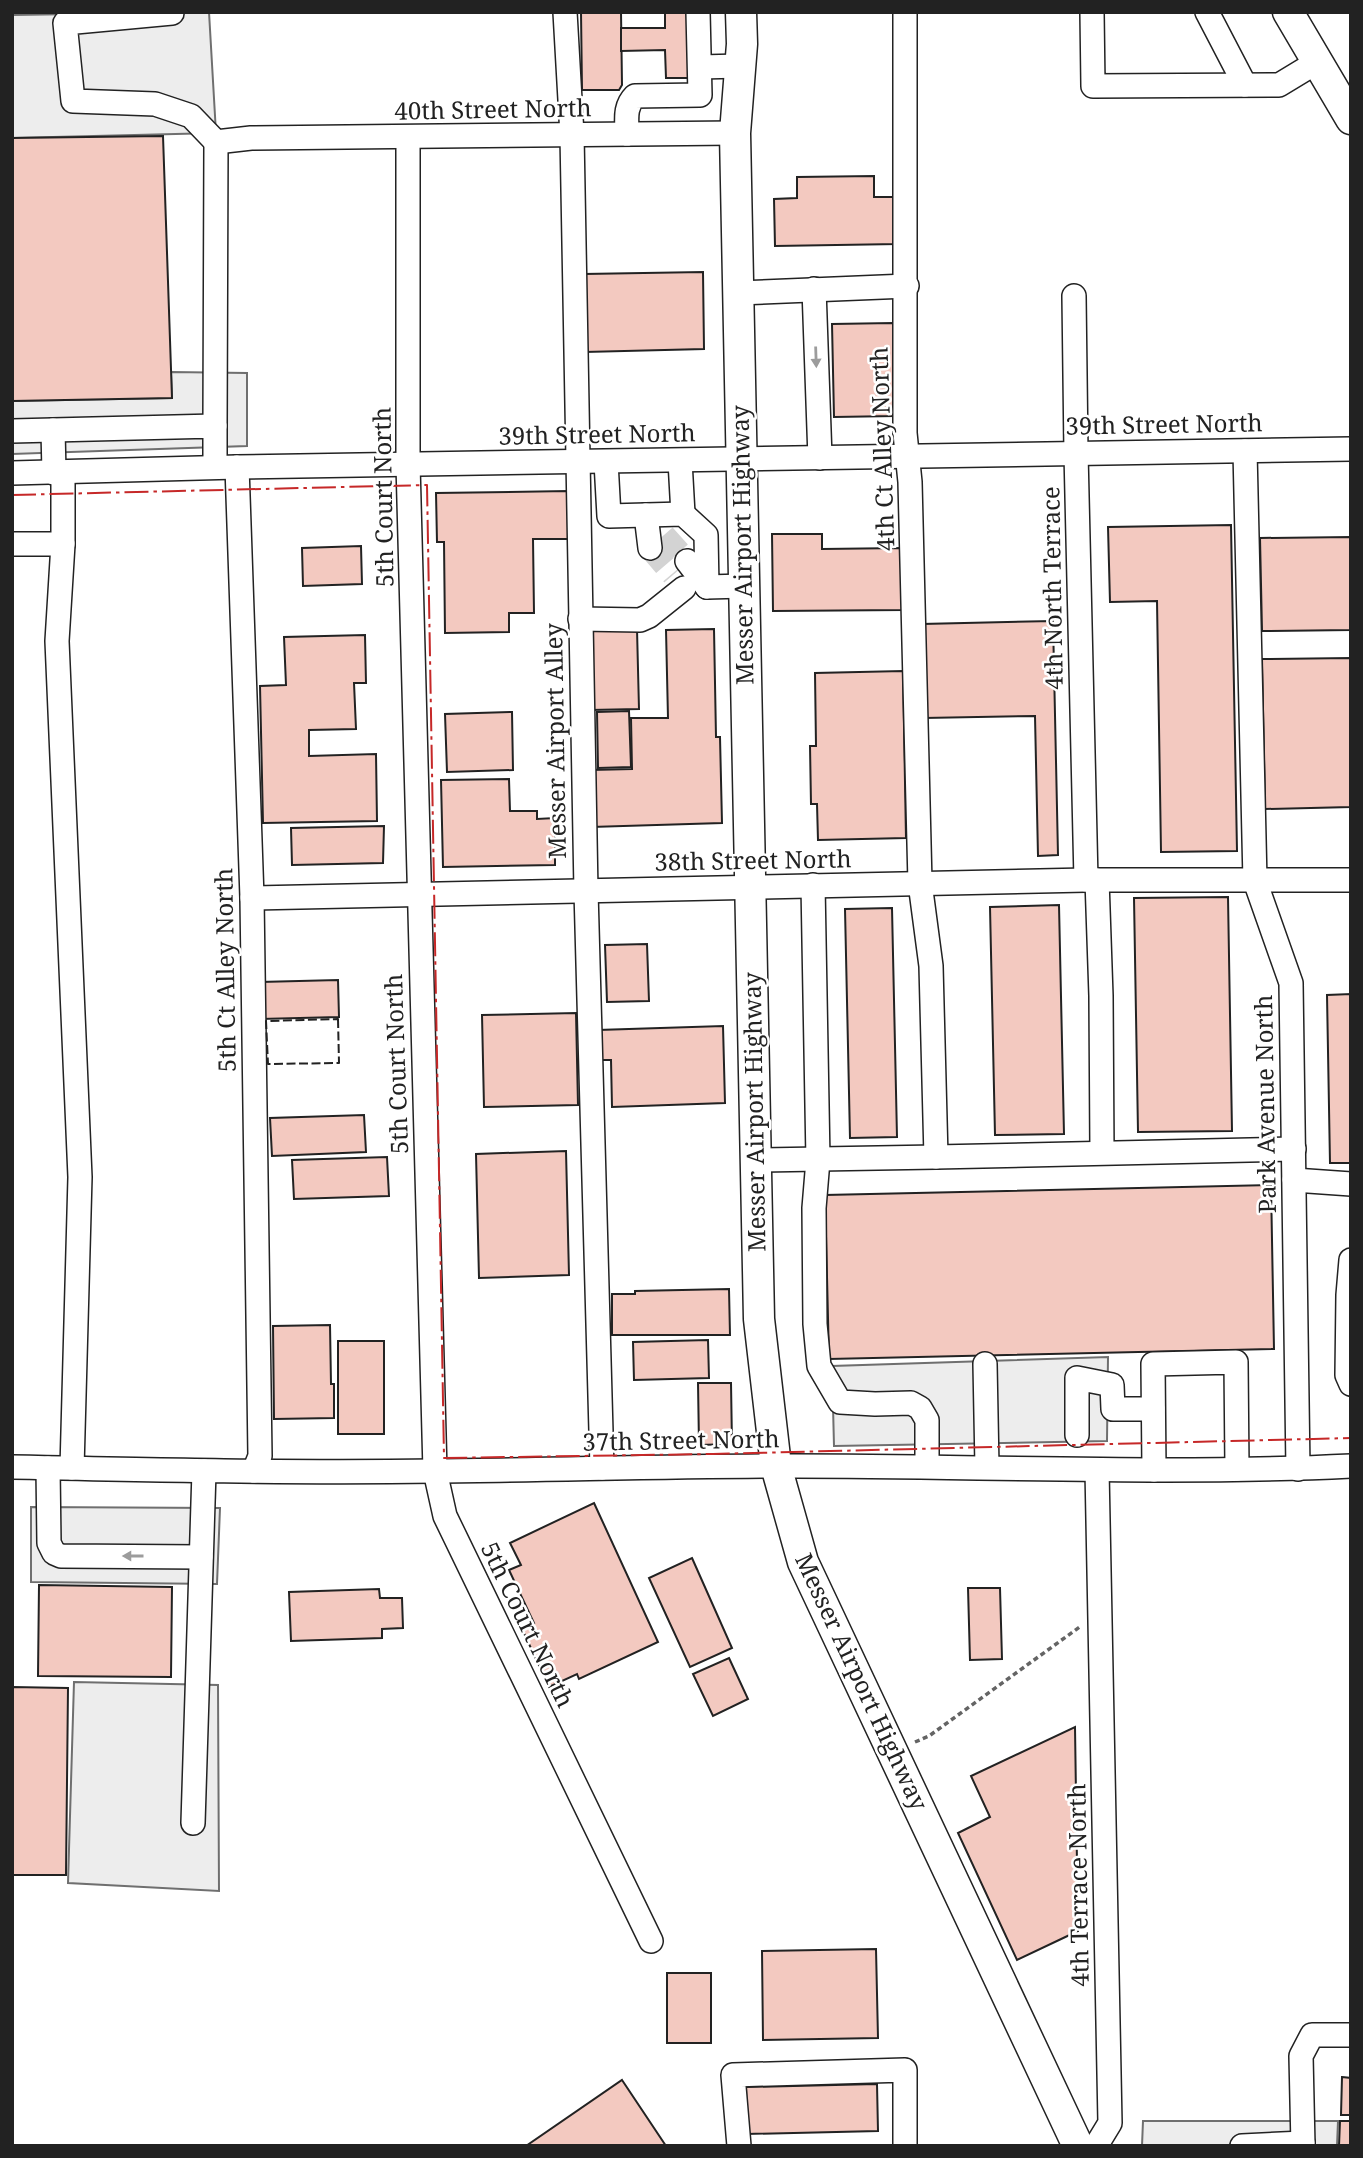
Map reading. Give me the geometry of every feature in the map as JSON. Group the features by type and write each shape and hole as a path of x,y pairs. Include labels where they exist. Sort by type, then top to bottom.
{"main road":[{"name":"Messer Airport Highway","path":"741,12 741,55 735,133 759,1319 776,1466 803,1562 1078,2146"},
{"path":"741,55 757,12"},
{"path":"1288,12 1351,119"}],"street":[{"name":"Messer Airport Alley","path":"565,12 572,135 576,462 603,1468"},
{"path":"627,134 626,110 635,96 700,95 698,12"},
{"name":"4th Ct Alley North","path":"905,12 905,433 910,482 920,883 931,966 936,1157"},
{"path":"1092,12 1093,86 1279,85 1317,62"},
{"path":"1207,12 1245,85"},
{"path":"172,13 65,23 73,101 155,104 191,116 216,142"},
{"path":"700,66 741,55"},
{"name":"40th Street North","path":"216,142 251,138 735,133"},
{"name":"5th Court North","path":"408,137 408,464 435,1471 445,1516 651,1941"},
{"name":"5th Ct Alley North","path":"216,142 215,426 226,467 252,898 260,1457 254,1471"},
{"path":"738,292 907,286"},
{"path":"814,289 820,458"},
{"name":"4th North Terrace","path":"1074,296 1076,453 1092,880 1101,996 1102,1152"},
{"path":"12,432 215,426"},
{"path":"53,430 59,473 63,544 57,641 80,1177 72,1468"},
{"name":"39th Street North","path":"12,473 226,467 1351,449"},
{"name":"Park Avenue North","path":"1245,451 1255,881 1291,983 1298,1469"},
{"path":"680,461 683,514"},
{"path":"606,462 609,516 683,514 706,535 707,587"},
{"path":"646,515 657,542"},
{"path":"12,544 63,544"},
{"path":"580,620 640,620 649,616 681,575 707,587 744,586"},
{"name":"38th Street North","path":"252,898 1092,880 1351,880"},
{"path":"813,886 818,1160 814,1221 815,1324 820,1366 840,1402 911,1403 920,1408 927,1420 927,1466"},
{"path":"756,1160 1294,1149"},
{"path":"1294,1180 1351,1184"},
{"path":"1351,1260 1347,1375 1351,1384"},
{"path":"1154,1469 1153,1364 1236,1362 1237,1469"},
{"path":"985,1364 987,1467"},
{"path":"1077,1435 1077,1378 1112,1385 1113,1409 1153,1409"},
{"name":"37th Street North","path":"12,1467 204,1471 435,1471 776,1466 1097,1470 1298,1469 1351,1466"},
{"path":"48,1468 49,1543 54,1553 61,1556 201,1557"},
{"name":"4th Terrace North","path":"1096,2146 1110,2123 1097,1470"},
{"path":"193,1823 204,1471"},
{"path":"1242,2146 1303,2144 1301,2056 1312,2035 1351,2035"},
{"path":"739,2146 733,2075 905,2070 905,2146"}],"path":[{"path":"893,1752 929,1736 1077,1628 1099,1618"}],"shaded area":[{"path":"209,12 216,133 12,138 12,15"},
{"path":"171,372 247,373 247,446 12,454 12,401 172,398"},
{"path":"1108,1357 1107,1441 834,1446 832,1366"},
{"path":"31,1507 220,1508 217,1584 31,1582"},
{"path":"74,1682 218,1685 219,1891 68,1883"},
{"path":"1143,2121 1338,2121 1337,2146 1142,2146"}],"building":[{"path":"581,12 621,12 622,85 619,90 582,90"},
{"path":"665,12 689,12 690,78 666,78 665,50 621,51 621,28 665,28"},
{"path":"163,136 172,398 12,401 12,138"},
{"path":"874,176 874,197 897,197 898,244 775,246 774,199 797,198 797,177"},
{"path":"703,272 704,349 585,352 584,274"},
{"path":"893,323 895,416 834,417 832,324"},
{"path":"568,491 568,539 533,539 534,613 509,613 509,632 445,633 444,542 437,542 436,493"},
{"path":"1231,525 1237,851 1161,852 1157,601 1110,602 1108,527"},
{"path":"772,534 822,534 822,549 903,548 904,610 773,611"},
{"path":"1351,537 1351,630 1262,631 1260,538"},
{"path":"361,546 362,584 303,586 302,548"},
{"path":"1053,621 1058,855 1038,856 1035,716 924,718 922,624"},
{"path":"637,629 639,709 590,710 588,630"},
{"path":"714,629 716,737 720,737 722,823 591,827 590,770 632,769 631,718 668,718 666,630"},
{"path":"365,635 366,683 354,683 356,729 309,730 309,756 376,754 377,821 263,823 260,686 286,685 284,637"},
{"path":"1351,658 1351,807 1265,809 1262,659"},
{"path":"903,671 906,838 818,840 817,804 811,804 810,746 816,746 815,673"},
{"path":"629,711 631,767 598,768 597,712"},
{"path":"512,712 513,770 447,772 445,714"},
{"path":"509,779 510,811 537,811 537,819 555,818 555,865 443,867 441,780"},
{"path":"384,826 383,863 292,865 291,828"},
{"path":"1228,897 1232,1131 1138,1132 1134,898"},
{"path":"1059,905 1064,1134 995,1135 990,907"},
{"path":"892,908 897,1137 850,1138 845,909"},
{"path":"647,944 649,1001 607,1002 605,945"},
{"path":"338,980 339,1017 260,1019 260,982"},
{"path":"1351,994 1351,1163 1330,1163 1327,995"},
{"path":"576,1013 578,1105 484,1107 482,1015"},
{"path":"723,1026 725,1103 612,1107 611,1060 599,1060 598,1030"},
{"path":"364,1115 366,1152 272,1156 270,1118"},
{"path":"566,1151 569,1275 479,1278 476,1154"},
{"path":"387,1157 389,1196 294,1199 292,1160"},
{"path":"1271,1185 1274,1349 829,1359 825,1195"},
{"path":"729,1289 730,1335 612,1335 612,1294"},
{"path":"330,1325 334,1418 274,1419 273,1326"},
{"path":"708,1340 709,1378 634,1380 633,1342"},
{"path":"338,1341 384,1341 384,1434 338,1434"},
{"path":"698,1383 731,1383 732,1444 699,1445"},
{"path":"594,1503 658,1642 579,1679 577,1674 549,1687 522,1629 534,1623 509,1570 521,1565 510,1543"},
{"path":"692,1558 732,1648 690,1667 649,1578"},
{"path":"39,1585 172,1587 171,1677 38,1676"},
{"path":"968,1588 1000,1588 1002,1659 970,1660"},
{"path":"379,1589 380,1598 402,1598 403,1628 382,1629 382,1638 291,1641 289,1592"},
{"path":"729,1658 748,1699 713,1716 693,1674"},
{"path":"12,1687 68,1688 66,1875 12,1875"},
{"path":"1075,1727 1078,1931 1017,1960 958,1833 990,1817 971,1776"},
{"path":"876,1949 878,2038 763,2040 762,1951"},
{"path":"667,1973 711,1973 711,2043 667,2043"},
{"path":"1342,2077 1351,2078 1351,2115 1341,2115"},
{"path":"622,2080 666,2146 526,2146"},
{"path":"877,2084 878,2131 747,2134 746,2087"},
{"path":"1340,2121 1351,2121 1351,2146 1339,2146"}],"tunnel":[{"path":"664,535 687,561"},
{"path":"650,548 673,575"}],"fence":[{"path":"338,1019 339,1063 268,1064 266,1021 338,1019"}],"power":[{"path":"12,495 427,485 444,1458 1351,1438"}]}
